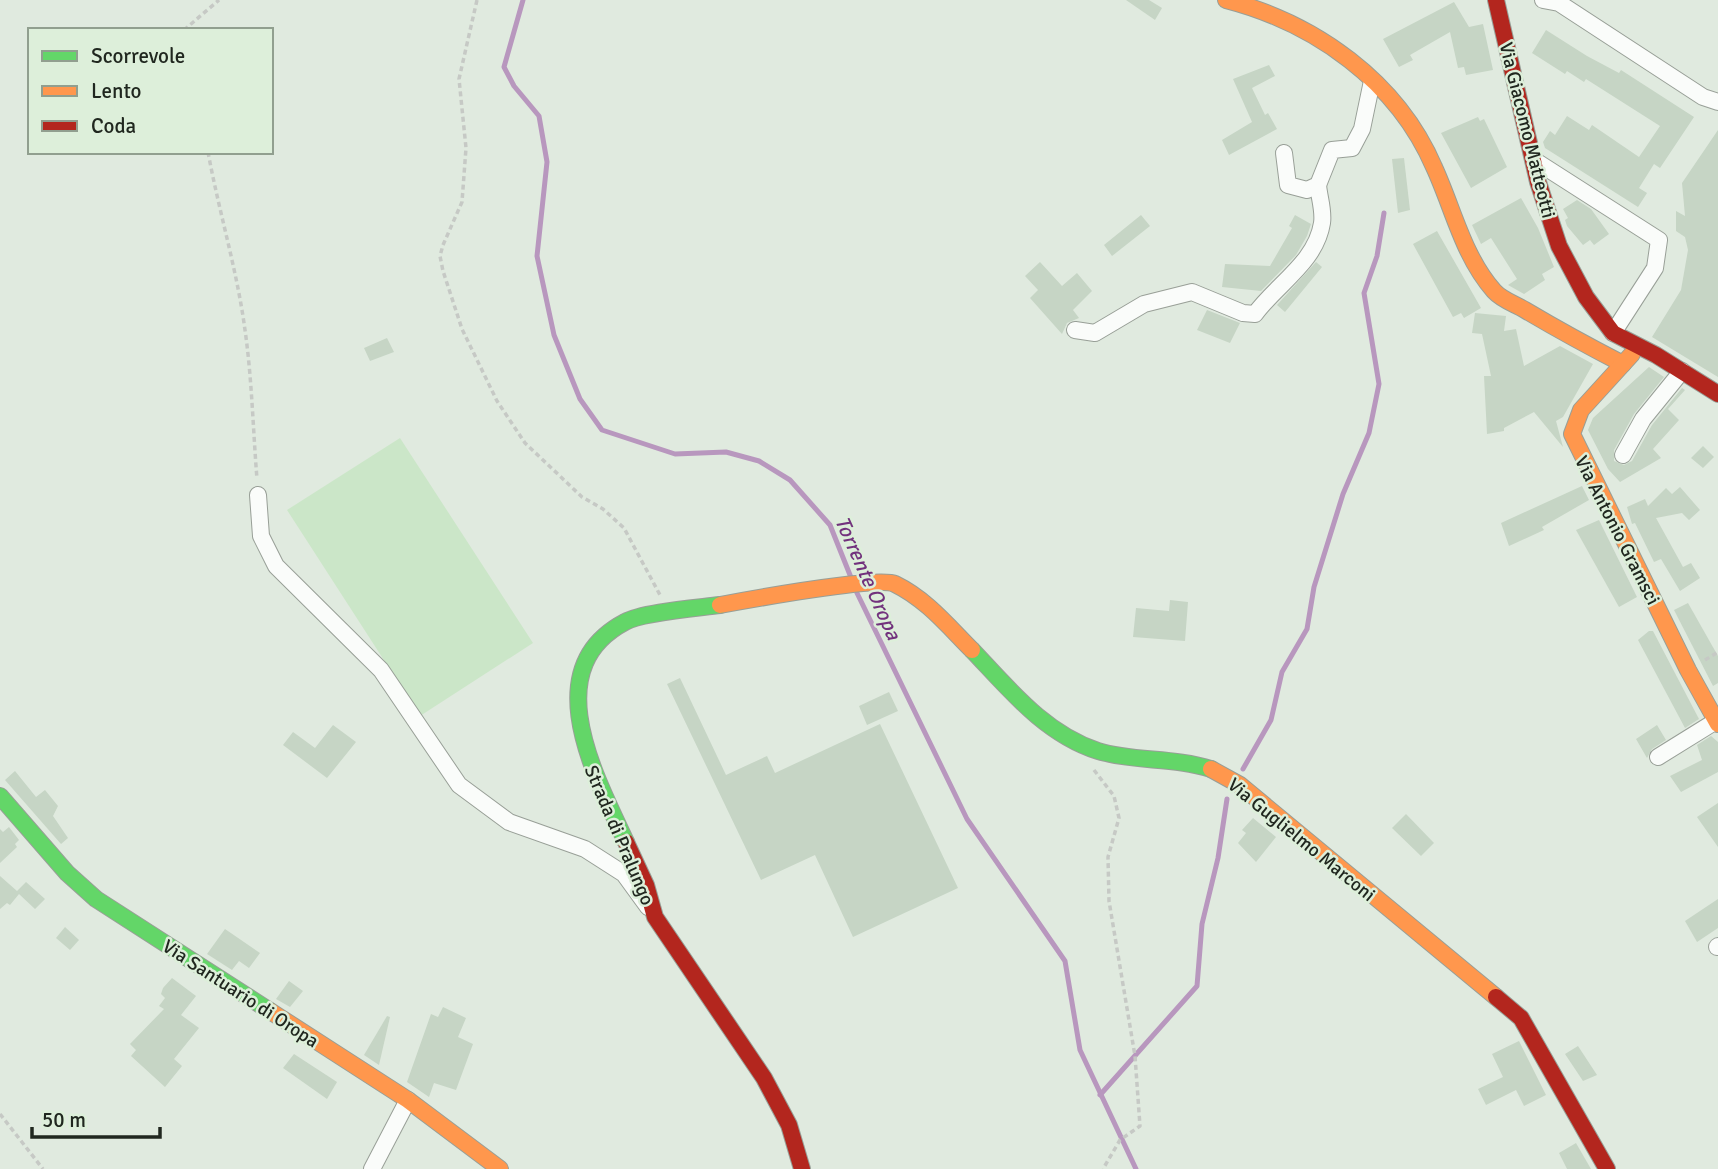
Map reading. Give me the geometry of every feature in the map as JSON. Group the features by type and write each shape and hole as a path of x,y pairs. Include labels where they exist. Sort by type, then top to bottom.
{"street":[{"path":"1226,0 1250,5 1306,30 1360,68 1405,116 1426,147 1465,244 1495,292 1623,364"},
{"name":"Via Giacomo Matteotti","path":"1496,0 1534,160 1559,246 1586,297 1613,333 1718,394"},
{"path":"1543,0 1559,3 1703,97 1718,103"},
{"path":"1075,330 1095,333 1144,304 1192,292 1243,313 1255,314 1268,295 1316,249 1323,220 1318,185 1332,150 1352,148 1362,129 1372,81"},
{"path":"1284,153 1288,185 1307,190 1318,185"},
{"path":"1534,160 1659,240 1659,255 1655,268 1613,333"},
{"name":"Via Antonio Gramsci","path":"1639,346 1581,410 1572,434 1688,670 1717,722"},
{"path":"1623,455 1643,419 1682,372"},
{"path":"258,495 261,536 276,566 381,670 459,785 509,822 585,849 624,874 655,917"},
{"name":"Strada di Pralungo","path":"802,1169 789,1125 764,1078 655,917 646,885 587,756 577,698 589,652 606,634 627,620 808,590 892,582"},
{"name":"Via Guglielmo Marconi","path":"892,582 922,600 1031,711 1054,730 1099,751 1176,760 1209,768 1240,785 1521,1018 1607,1169"},
{"path":"1658,757 1717,722"},
{"name":"Via Santuario di Oropa","path":"0,796 67,873 96,900 408,1100 500,1169"},
{"path":"372,1169 408,1100"}],"path":[{"path":"186,28 219,0"},
{"path":"477,0 459,79 466,148 462,202 440,256 461,329 504,411 525,443 554,471 624,528 669,613"},
{"path":"208,154 217,201 233,256 246,332 258,495"},
{"path":"1093,769 1114,796 1119,818 1108,857 1109,901 1135,1056 1140,1126 1121,1140 1102,1169"},
{"path":"0,1115 43,1169"}],"green space":[{"path":"400,438 533,643 420,716 287,510"}],"building":[{"path":"1126,0 1149,0 1162,8 1155,20"},
{"path":"1454,2 1469,27 1483,24 1493,70 1466,75 1464,67 1458,68 1450,32 1410,55 1413,60 1399,67 1383,39"},
{"path":"1546,30 1587,56 1619,73 1621,70 1694,117 1660,168 1654,164 1639,188 1647,193 1638,207 1545,148 1543,142 1550,131 1555,135 1567,116 1589,130 1592,125 1639,157 1660,126 1586,79 1584,82 1567,71 1565,74 1532,53"},
{"path":"1269,65 1275,76 1252,88 1265,115 1268,113 1277,129 1229,155 1222,140 1252,122 1233,79"},
{"path":"1478,117 1480,121 1484,119 1507,167 1471,188 1441,133"},
{"path":"1718,130 1718,377 1652,337 1681,290 1688,250 1685,237 1676,231 1676,211 1685,216 1682,183"},
{"path":"1404,158 1410,210 1398,213 1392,159"},
{"path":"1521,198 1538,228 1554,267 1542,274 1545,280 1524,294 1508,285 1517,279 1491,238 1481,244 1472,225"},
{"path":"1577,200 1591,209 1609,234 1594,245 1590,240 1583,245 1567,226 1565,220 1568,218 1563,209"},
{"path":"1141,215 1150,226 1112,256 1104,245"},
{"path":"1295,215 1311,224 1307,236 1296,255 1261,291 1222,287 1225,264 1270,266 1292,228 1289,226"},
{"path":"1437,231 1481,308 1464,318 1461,313 1453,317 1413,244"},
{"path":"1040,262 1062,286 1077,273 1092,291 1073,310 1079,318 1067,323 1062,334 1030,298 1038,290 1025,276"},
{"path":"1316,262 1322,267 1285,312 1277,305"},
{"path":"1207,310 1240,323 1230,343 1197,330"},
{"path":"1475,313 1506,316 1504,331 1516,329 1524,366 1560,346 1593,364 1563,417 1556,421 1563,447 1534,412 1504,428 1504,431 1487,434 1484,376 1491,376 1482,334 1472,333"},
{"path":"387,338 394,352 370,361 364,348"},
{"path":"1649,367 1664,377 1634,414 1614,450 1614,461 1624,465 1632,461 1652,425 1682,388 1685,390 1668,409 1679,420 1653,449 1661,458 1620,482 1608,469 1588,430 1593,418"},
{"path":"1703,446 1714,457 1703,468 1691,458"},
{"path":"1582,486 1589,500 1542,527 1544,530 1509,546 1501,523"},
{"path":"1680,487 1700,510 1689,520 1682,513 1656,518 1683,567 1691,563 1700,578 1680,591 1661,559 1654,562 1635,523 1632,524 1627,507 1645,499 1648,506 1666,488 1672,494"},
{"path":"1599,520 1637,597 1619,607 1576,530"},
{"path":"1170,600 1188,602 1185,641 1133,637 1136,608 1169,611"},
{"path":"1688,603 1718,656 1718,683 1713,686 1674,610"},
{"path":"1653,631 1699,719 1685,728 1638,640"},
{"path":"680,678 726,775 767,756 775,773 880,724 958,888 853,937 815,855 761,880 667,684"},
{"path":"889,692 898,711 867,725 859,706"},
{"path":"333,725 356,742 327,778 283,745 293,732 315,748"},
{"path":"1657,725 1666,740 1652,749 1647,758 1636,739"},
{"path":"1711,736 1718,742 1718,772 1681,792 1670,776 1702,760 1697,745"},
{"path":"15,771 36,797 45,790 58,806 53,816 68,838 61,844 5,780"},
{"path":"1718,803 1718,847 1697,817"},
{"path":"1406,814 1434,843 1421,856 1392,828"},
{"path":"1253,818 1276,837 1256,862 1238,843 1246,833 1242,830"},
{"path":"9,827 19,840 15,844 17,847 0,863 0,829 3,832"},
{"path":"0,876 17,891 26,882 45,899 35,909 19,894 10,905 7,903 0,909"},
{"path":"1718,899 1718,928 1697,942 1685,921"},
{"path":"65,927 79,940 70,950 56,938"},
{"path":"225,929 260,953 249,968 239,961 232,970 207,954"},
{"path":"172,978 196,996 181,1015 199,1028 174,1059 182,1066 165,1087 131,1056 136,1050 130,1044 164,1009 159,1006 165,998 161,994"},
{"path":"289,981 303,991 290,1007 276,999"},
{"path":"443,1007 466,1018 458,1037 473,1044 456,1090 434,1083 429,1097 407,1082 431,1014 438,1017"},
{"path":"387,1016 390,1017 379,1065 364,1055"},
{"path":"1519,1041 1546,1095 1524,1106 1516,1090 1486,1105 1478,1089 1503,1077 1492,1054"},
{"path":"1578,1046 1597,1075 1583,1081 1565,1054"},
{"path":"294,1054 337,1082 327,1099 283,1068"},
{"path":"1576,1143 1591,1169 1567,1169 1559,1153"}],"waterway":[{"name":"Torrente Oropa","path":"523,0 504,67 514,86 539,116 547,162 537,256 554,335 580,399 602,430 675,454 726,452 759,461 790,480 830,525 852,580"},
{"path":"1243,769 1271,720 1282,672 1307,629 1314,587 1343,494 1369,433 1379,384 1364,293 1377,256 1384,213"},
{"name":"Torrente Oropa","path":"857,593 967,819 1065,961 1080,1050 1136,1169"},
{"path":"1100,1095 1197,986 1202,924 1218,858 1227,799"}],"traffic: fast":[{"path":"626,842 589,756 581,725 578,695 583,667 598,642 625,622 656,613 720,605"},
{"path":"972,650 1029,709 1061,734 1079,743 1098,751 1126,757 1211,769"},
{"path":"0,796 67,873 96,899 270,1011"}],"traffic: slow":[{"path":"1226,0 1259,10 1321,40 1375,82 1418,136 1434,167 1466,247 1494,291 1623,364"},
{"path":"1632,354 1581,410 1572,434 1688,670 1718,724"},
{"path":"720,605 839,586 884,582 895,584 927,605 972,650"},
{"path":"1211,769 1240,785 1496,997"},
{"path":"270,1011 408,1100 500,1169"}],"traffic: jam":[{"path":"1496,0 1538,182 1559,246 1586,297 1613,333 1656,355 1718,394"},
{"path":"626,842 646,885 655,917 764,1078 789,1125 802,1169"},
{"path":"1496,997 1521,1018 1607,1169"}]}
